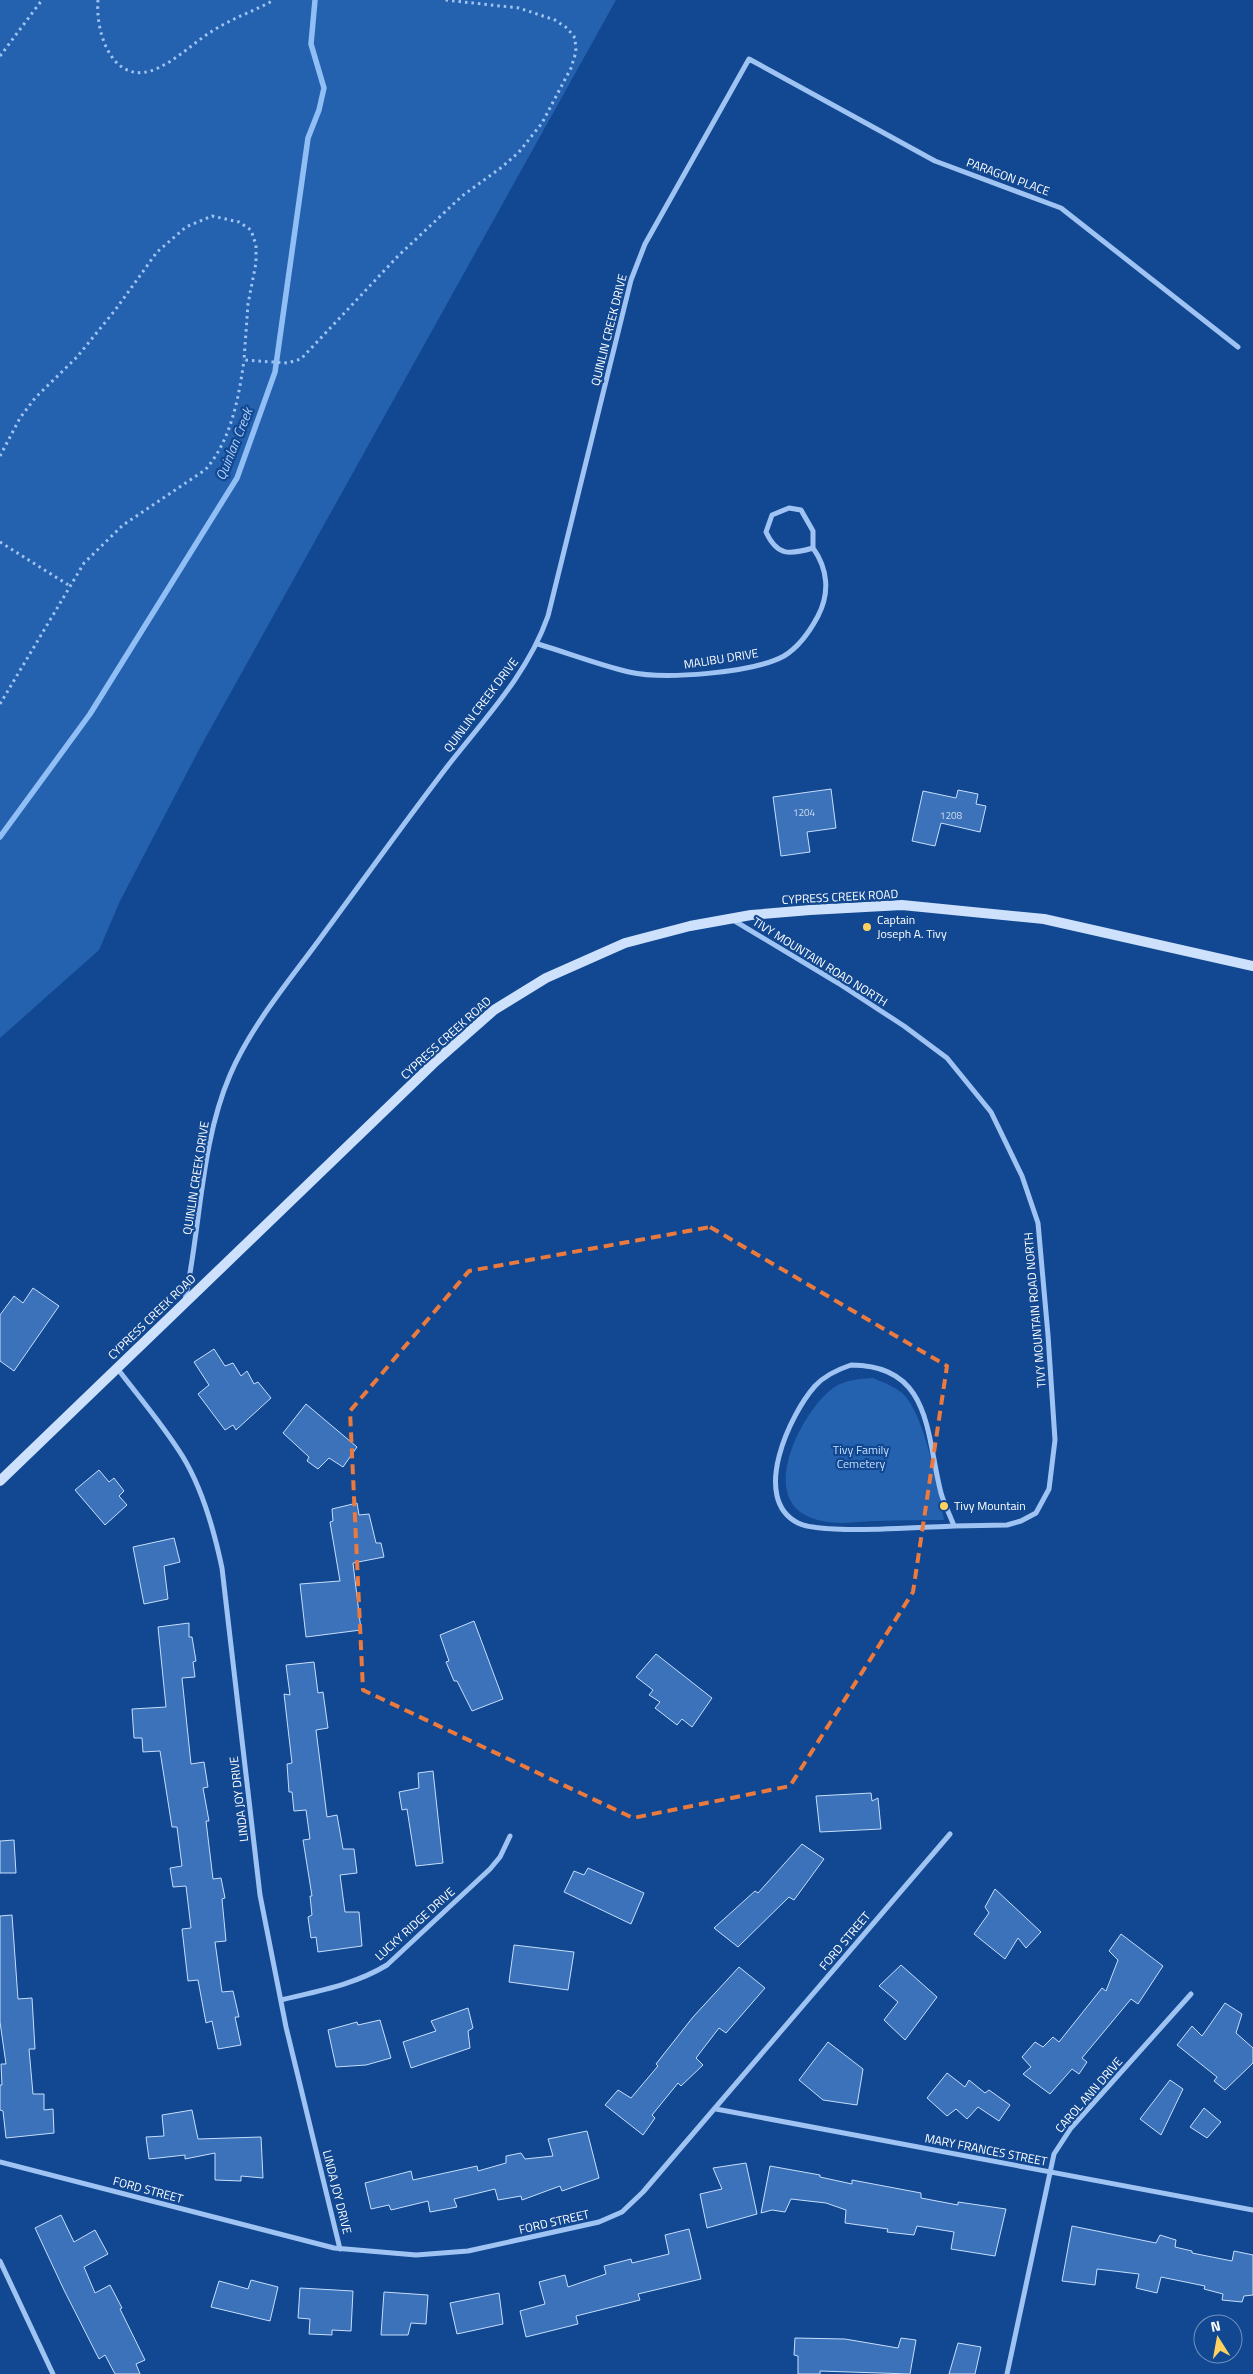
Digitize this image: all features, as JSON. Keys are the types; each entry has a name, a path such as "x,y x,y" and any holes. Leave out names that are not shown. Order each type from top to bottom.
{"main road":[{"name":"CYPRESS CREEK ROAD","path":"0,1481 436,1061 494,1010 546,978 625,943 690,926 732,919 810,910 902,905 1044,919 1253,966"}],"street":[{"name":"PARAGON PLACE","path":"749,59 934,161 1061,208 1238,347"},
{"name":"QUINLIN CREEK DRIVE","path":"185,1303 194,1260 214,1122 230,1075 255,1028 436,781 516,679 538,644 548,616 631,280 645,244 749,59"},
{"name":"MALIBU DRIVE","path":"538,644 630,672 674,676 753,666 784,656 808,634 823,606 827,578 819,557 813,548 813,530 801,510 790,508 772,515 766,532 771,544 782,552 796,553 813,548"},
{"name":"TIVY MOUNTAIN ROAD NORTH","path":"732,919 838,983 904,1026 947,1058 991,1112 1022,1176 1038,1223 1055,1440 1049,1489 1036,1513 1021,1521 1007,1524 954,1526 834,1529 800,1524 785,1516 778,1501 776,1482 778,1459 784,1437 799,1406 817,1384 840,1369 852,1365 867,1365 886,1369 904,1381 919,1400 927,1420 942,1495 954,1526"},
{"name":"LINDA JOY DRIVE","path":"117,1368 183,1457 207,1508 218,1547 260,1895 281,2000 340,2249"},
{"name":"FORD STREET","path":"0,2162 340,2249 416,2255 468,2251 599,2222 622,2212 716,2109 950,1834"},
{"name":"LUCKY RIDGE DRIVE","path":"281,2000 348,1984 387,1965 490,1869 500,1857 510,1836"},
{"name":"CAROL ANN DRIVE","path":"1006,2374 1054,2154 1071,2128 1191,1994"},
{"name":"MARY FRANCES STREET","path":"716,2109 1253,2210"},
{"path":"0,2261 53,2374"}],"path":[{"path":"0,56 42,0"},
{"path":"98,0 99,20 109,54 118,64 141,72 156,69 218,27 274,0"},
{"path":"244,360 287,363 302,360 398,256 462,196 519,152 542,124 571,68 576,52 575,38 567,28 555,20 518,8 445,0"},
{"path":"0,456 20,418 35,398 77,357 116,309 157,252 186,227 212,216 239,222 251,230 256,245 256,263 248,304 240,390 223,441 214,459 205,470 123,524 84,563 0,704"},
{"path":"0,542 70,586"}],"highlighted area":[{"path":"710,1227 947,1366 913,1592 790,1786 633,1818 363,1690 350,1411 469,1271"}],"green space":[{"path":"0,0 616,0 202,744 120,901 99,950 0,1038"},
{"name":"Tivy Family Cemetery","path":"873,1378 891,1386 906,1397 920,1422 930,1456 944,1520 831,1522 814,1519 805,1515 792,1504 786,1488 786,1470 791,1450 810,1413 837,1385 852,1380"}],"building":[{"path":"831,789 836,828 807,832 810,852 781,856 773,797"},
{"path":"958,790 978,794 976,804 986,806 980,832 941,823 935,846 912,841 923,791 956,798"},
{"path":"33,1288 59,1306 14,1371 0,1361 0,1315 14,1296 23,1303"},
{"path":"214,1349 225,1366 233,1363 241,1376 247,1371 254,1384 258,1382 271,1398 236,1430 233,1425 225,1430 198,1394 209,1385 194,1362"},
{"path":"306,1404 357,1447 343,1467 329,1458 318,1469 307,1461 309,1457 283,1433"},
{"path":"99,1470 109,1482 114,1478 124,1491 119,1496 127,1505 105,1525 75,1490"},
{"path":"357,1503 359,1515 369,1514 376,1543 381,1543 384,1557 353,1563 361,1630 306,1637 300,1584 340,1581 330,1522 333,1521 332,1509"},
{"path":"174,1538 180,1562 164,1566 168,1599 144,1604 133,1547"},
{"path":"474,1621 503,1699 472,1711 457,1681 454,1681 446,1662 449,1661 440,1635"},
{"path":"189,1623 189,1637 192,1637 196,1661 193,1662 195,1677 182,1678 191,1764 204,1762 208,1787 203,1788 209,1821 206,1821 213,1879 221,1878 225,1898 222,1899 226,1941 215,1942 222,1992 233,1991 239,2017 235,2017 241,2045 218,2049 212,2021 206,2023 198,1980 188,1981 182,1929 191,1928 186,1886 173,1887 170,1868 182,1866 177,1827 172,1827 160,1751 143,1752 142,1738 134,1738 132,1709 166,1707 158,1627"},
{"path":"656,1654 712,1698 692,1727 682,1719 677,1725 655,1708 660,1702 649,1695 653,1690 636,1677"},
{"path":"314,1662 318,1693 323,1692 328,1728 316,1730 327,1817 337,1815 343,1849 354,1849 357,1873 340,1875 345,1912 359,1912 362,1946 318,1952 316,1937 311,1938 308,1917 312,1915 310,1896 312,1896 303,1840 310,1839 306,1810 294,1811 292,1792 289,1792 287,1764 292,1763 284,1694 290,1695 286,1665"},
{"path":"433,1771 443,1863 416,1866 407,1809 402,1810 399,1792 419,1788 418,1773"},
{"path":"871,1793 872,1801 878,1798 881,1829 820,1832 816,1796"},
{"path":"14,1840 16,1873 0,1873 0,1841"},
{"path":"802,1844 824,1859 794,1900 789,1897 738,1947 714,1928 755,1891 758,1893"},
{"path":"588,1868 644,1893 631,1924 564,1892 574,1871 584,1875"},
{"path":"995,1889 1041,1932 1026,1948 1018,1938 1005,1959 974,1934 989,1913 985,1907"},
{"path":"12,1915 18,1999 32,1998 35,2049 29,2049 33,2094 44,2094 44,2110 53,2109 54,2133 6,2138 3,2111 0,2110 1,2064 6,2064 0,2022 0,1916"},
{"path":"1121,1934 1163,1966 1138,2004 1131,1999 1082,2058 1087,2062 1079,2074 1072,2069 1050,2094 1023,2074 1031,2067 1022,2057 1035,2042 1043,2047 1053,2037 1059,2042 1102,1988 1106,1991 1118,1960 1109,1951"},
{"path":"514,1945 574,1952 568,1990 509,1982"},
{"path":"901,1965 937,1997 905,2040 884,2020 898,2002 879,1986"},
{"path":"739,1967 765,1988 726,2033 719,2028 696,2058 703,2065 681,2086 678,2083 652,2115 655,2118 643,2135 605,2105 618,2090 631,2098 658,2066 656,2064 693,2017"},
{"path":"1225,2003 1242,2014 1236,2033 1253,2048 1253,2063 1225,2090 1214,2081 1217,2077 1177,2045 1192,2026 1202,2036"},
{"path":"468,2008 473,2028 468,2031 470,2048 411,2068 403,2042 436,2031 431,2021"},
{"path":"380,2020 391,2058 366,2065 336,2067 328,2030 357,2022 358,2025"},
{"path":"828,2042 863,2069 857,2105 823,2100 799,2080"},
{"path":"947,2073 965,2087 969,2080 985,2093 989,2090 1010,2105 999,2121 978,2107 967,2119 956,2109 947,2116 927,2098"},
{"path":"1170,2080 1183,2089 1161,2135 1140,2119"},
{"path":"1204,2108 1221,2122 1207,2138 1190,2127"},
{"path":"192,2110 198,2139 261,2137 263,2178 241,2176 241,2181 215,2180 215,2153 185,2159 185,2155 149,2159 146,2137 164,2136 162,2115"},
{"path":"587,2131 599,2178 562,2191 560,2186 522,2200 521,2196 498,2200 495,2189 454,2199 457,2207 430,2212 428,2201 391,2210 389,2205 371,2209 365,2183 411,2171 413,2180 477,2166 478,2171 506,2163 506,2156 521,2153 525,2159 553,2156 548,2139"},
{"path":"746,2163 757,2214 707,2228 700,2194 722,2189 713,2168"},
{"path":"770,2166 820,2175 820,2177 852,2184 852,2180 921,2193 921,2198 958,2205 958,2202 1006,2209 995,2256 951,2249 954,2232 917,2226 914,2235 887,2232 888,2229 845,2223 846,2210 826,2203 791,2199 785,2212 772,2210 761,2213"},
{"path":"61,2215 74,2242 95,2230 108,2254 84,2267 95,2293 110,2285 145,2360 136,2364 140,2374 115,2374 105,2355 99,2359 64,2290 35,2228"},
{"path":"1072,2226 1156,2243 1160,2235 1176,2240 1175,2247 1192,2251 1192,2253 1232,2261 1234,2251 1253,2255 1253,2295 1244,2296 1242,2302 1222,2300 1223,2294 1204,2289 1205,2286 1161,2277 1157,2293 1136,2288 1139,2274 1097,2269 1095,2285 1062,2281"},
{"path":"689,2229 701,2279 638,2294 640,2300 576,2316 578,2324 526,2337 520,2311 545,2304 539,2282 565,2275 568,2287 606,2274 604,2266 631,2259 632,2263 669,2254 665,2235"},
{"path":"251,2280 278,2287 270,2321 211,2307 219,2281 248,2289"},
{"path":"300,2288 353,2291 351,2331 332,2330 332,2335 309,2334 310,2319 298,2318"},
{"path":"384,2292 428,2295 426,2324 411,2323 408,2335 381,2335"},
{"path":"499,2293 503,2324 457,2334 450,2303"},
{"path":"795,2338 845,2339 898,2348 901,2338 916,2340 910,2374 820,2371 820,2374 798,2374 798,2356 794,2355"},
{"path":"958,2343 981,2347 975,2374 949,2374"}],"waterway":[{"name":"Quinlan Creek","path":"0,837 90,714 237,478 275,372 308,138 319,110 324,88 311,44 315,0"}],"place":[{"name":"Captain Joseph A. Tivy","path":"867,927"},
{"name":"Tivy Mountain","path":"944,1506"}]}
